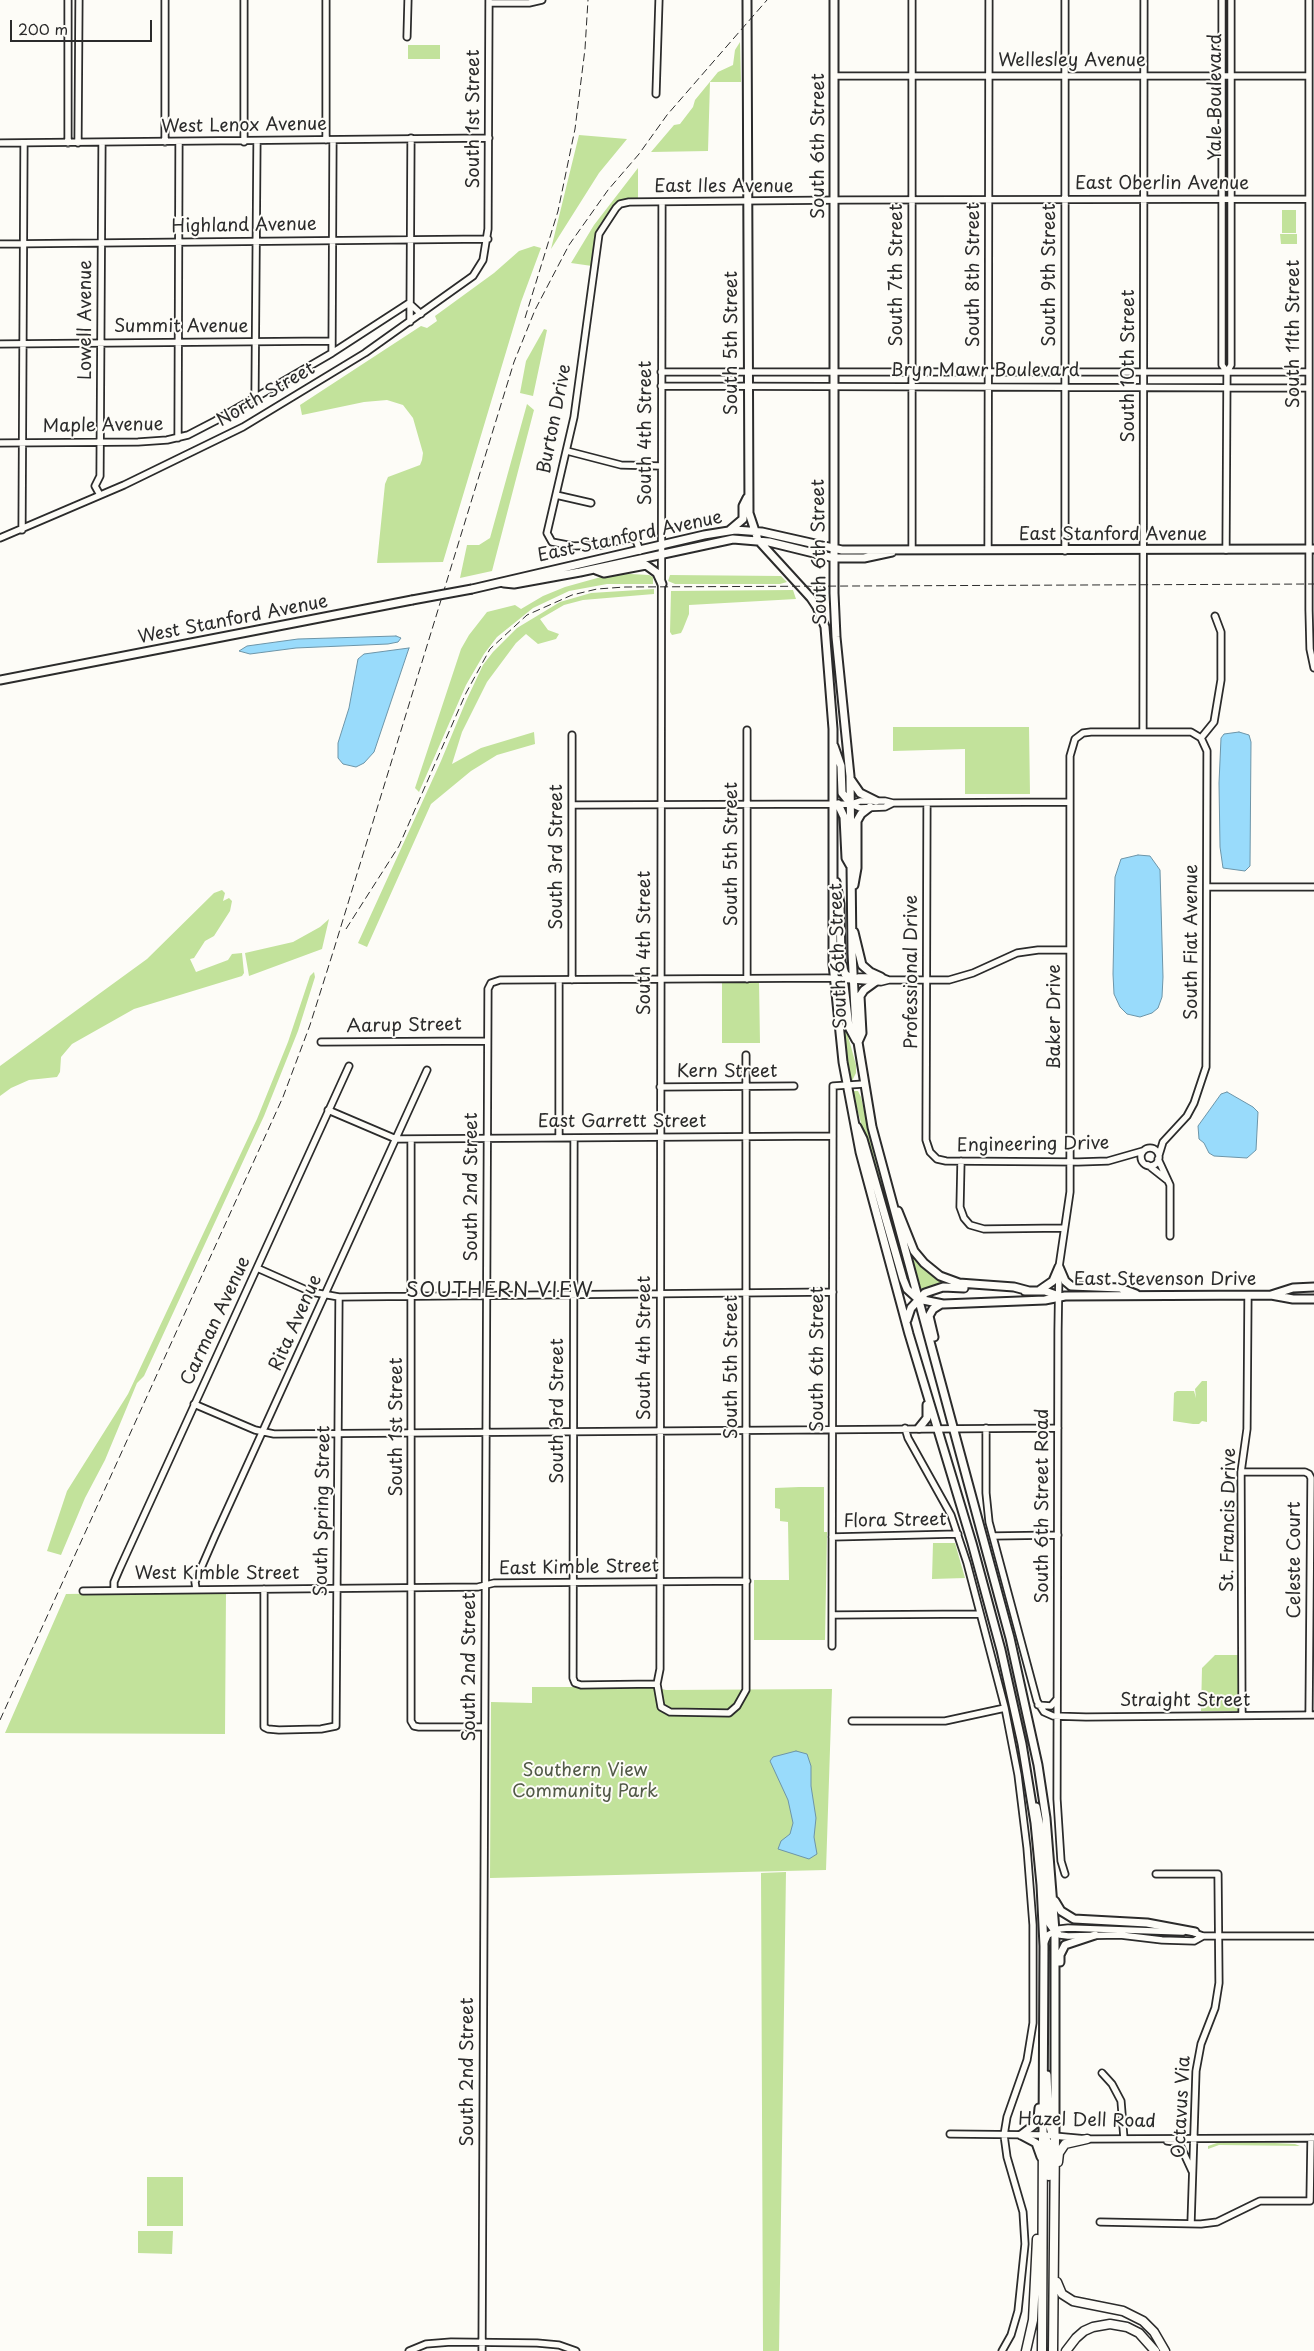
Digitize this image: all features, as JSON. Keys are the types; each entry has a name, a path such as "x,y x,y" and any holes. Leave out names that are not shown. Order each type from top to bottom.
{"highway":[{"path":"1043,2135 1048,2143 1050,2196 1054,2206"},
{"path":"1042,2351 1043,2135"},
{"path":"1053,2351 1054,2137"},
{"path":"1054,2206 1058,2196 1059,2153 1065,2144 1087,2139"},
{"path":"1026,2351 1033,2320 1038,2239 1042,2212"},
{"path":"1054,2266 1058,2288 1065,2297 1078,2303 1123,2311 1138,2318 1154,2332 1164,2351"},
{"path":"1066,2351 1076,2338 1084,2332 1093,2327 1110,2324 1133,2329 1147,2340 1155,2351"}],"main road":[{"name":"South 5th Street","path":"747,0 749,513 753,531 758,540 817,607 825,627 829,660"},
{"name":"South 6th Street","path":"834,0 834,618 850,776 852,979 864,1084 886,1186"},
{"path":"728,531 738,525 743,519 743,506 749,493"},
{"name":"East Stanford Avenue","path":"504,583 512,578 728,531 753,531 833,549 1065,551 1312,549"},
{"name":"East Stanford Avenue","path":"472,589 596,570 724,540 758,540 834,558 864,558 912,550"},
{"path":"596,570 604,573 646,565 657,573 662,584"},
{"name":"West Stanford Avenue","path":"0,680 472,589"},
{"name":"South 6th Street","path":"829,660 835,804 833,865 834,978 839,1037 847,1086"},
{"path":"833,743 840,766 842,793 851,804"},
{"path":"850,776 860,793 876,801"},
{"path":"835,804 844,816 846,858 852,868"},
{"path":"852,892 856,877 858,821 861,814 870,807"},
{"path":"833,865 840,904 841,962 845,974 852,979"},
{"path":"852,920 859,960 878,980 864,990 860,996 862,1033 858,1044"},
{"path":"834,978 844,985 849,1027 858,1044"},
{"path":"847,1086 852,1117 906,1323 1001,1650 1030,1787 1039,1818 1048,1915 1050,1924 1055,1931"},
{"path":"852,1117 864,1139 903,1279 907,1289 918,1299"},
{"path":"886,1186 914,1251 934,1272 959,1283 1014,1287 1031,1291 1052,1283 1059,1267"},
{"path":"886,1186 945,1396 952,1429 1024,1691 1046,1818 1053,1893 1055,1931 1054,2137"},
{"path":"1059,1267 1065,1281 1071,1286 1120,1288 1139,1296"},
{"name":"East Stevenson Drive","path":"918,1299 925,1293 943,1287 1045,1291 1058,1296"},
{"name":"East Stevenson Drive","path":"1271,1295 1293,1288 1314,1287"},
{"name":"East Stevenson Drive","path":"918,1299 943,1304 1045,1300 1058,1296 1271,1295 1314,1299"},
{"path":"1279,1297 1288,1303 1314,1303"},
{"path":"906,1323 909,1311 918,1299"},
{"path":"943,1304 933,1308 929,1316 944,1373 945,1396"},
{"path":"915,1351 914,1363 928,1411 927,1418 919,1428"},
{"path":"1030,1787 1038,1852 1044,1946 1043,2135"},
{"path":"1053,1893 1058,1907 1074,1919 1147,1923 1195,1932"},
{"path":"1055,2052 1059,2033 1060,1955 1069,1943 1095,1935"},
{"path":"1042,2162 1036,2143 1021,2135 1034,2126 1038,2118 1039,2079 1044,2060"},
{"path":"1044,2060 1048,2080 1049,2124 1054,2137"}],"street":[{"path":"68,0 68,143"},
{"path":"78,143 79,0"},
{"path":"164,142 165,0"},
{"path":"244,0 244,142"},
{"path":"326,0 326,140"},
{"path":"408,0 408,37"},
{"path":"489,2 529,4 542,0"},
{"path":"656,94 659,0"},
{"name":"South 7th Street","path":"912,0 912,550"},
{"name":"South 8th Street","path":"988,550 989,0"},
{"name":"South 9th Street","path":"1065,0 1065,551"},
{"name":"South 10th Street","path":"1143,732 1144,0"},
{"name":"Yale Boulevard","path":"1222,0 1222,364 1227,372"},
{"name":"Yale Boulevard","path":"1226,550 1226,387 1227,372 1231,365 1231,0"},
{"name":"South 11th Street","path":"1309,0 1312,8 1309,76 1312,134 1309,199 1309,388 1312,549 1310,641 1314,668"},
{"name":"South 1st Street","path":"488,239 489,2"},
{"name":"Wellesley Avenue","path":"834,76 1309,76"},
{"path":"410,322 411,138"},
{"name":"West Lenox Avenue","path":"0,143 489,138"},
{"path":"332,353 333,140"},
{"path":"257,141 255,342 255,393 257,398"},
{"path":"178,438 179,142"},
{"path":"22,530 24,143"},
{"name":"Lowell Avenue","path":"100,496 95,486 100,476 102,143"},
{"name":"East Oberlin Avenue","path":"834,201 912,199 1309,199"},
{"name":"East Iles Avenue","path":"616,208 629,202 834,201"},
{"name":"South 4th Street","path":"657,1684 660,1677 662,202"},
{"name":"Burton Drive","path":"616,208 599,234 574,417 568,451 547,533 552,542 587,546 631,538 636,540 640,551"},
{"name":"Highland Avenue","path":"0,244 488,239"},
{"name":"North Street","path":"0,538 100,496 177,460 255,420 335,372 410,322 473,276 483,260 488,239"},
{"path":"409,303 421,314"},
{"name":"Maple Avenue","path":"0,443 160,441 178,438 215,421 257,398 332,353 409,303"},
{"name":"Summit Avenue","path":"0,344 332,341"},
{"name":"Bryn Mawr Boulevard","path":"661,372 1309,372"},
{"name":"Bryn Mawr Boulevard","path":"661,386 1309,388"},
{"path":"568,451 622,465 661,466"},
{"path":"556,495 591,503"},
{"path":"1143,732 1187,732 1201,738 1214,722 1221,680 1221,632 1215,616"},
{"name":"South 5th Street","path":"747,979 748,730"},
{"name":"Baker Drive","path":"1058,1296 1059,1267 1070,1192 1070,752 1076,739 1083,733 1143,732"},
{"name":"South 3rd Street","path":"572,734 572,980"},
{"name":"South Fiat Avenue","path":"1158,1157 1161,1146 1187,1116 1194,1103 1206,1067 1207,751 1201,738"},
{"path":"572,805 851,804 860,801 893,803 1070,802"},
{"path":"851,804 860,808 885,806 893,803"},
{"name":"Professional Drive","path":"926,1140 927,803"},
{"path":"1207,887 1314,887"},
{"path":"559,1138 559,980 834,978 852,979 859,982 927,980 959,978 1022,952 1070,950"},
{"name":"South 2nd Street","path":"482,2351 487,993 491,984 500,980 559,980"},
{"name":"Aarup Street","path":"321,1042 487,1041"},
{"name":"South 5th Street","path":"657,1684 660,1704 667,1712 730,1713 742,1699 746,1690 746,1055"},
{"name":"Carman Avenue","path":"114,1590 114,1582 349,1066"},
{"name":"Rita Avenue","path":"196,1589 195,1582 427,1070"},
{"path":"847,1086 864,1084"},
{"name":"Kern Street","path":"660,1087 794,1086"},
{"name":"South 6th Street","path":"832,1646 833,1086 847,1086"},
{"path":"328,1110 396,1139"},
{"name":"East Garrett Street","path":"396,1139 833,1136"},
{"name":"South Fiat Avenue","path":"1122,1159 1146,1150 1168,1136"},
{"name":"South 3rd Street","path":"574,1138 573,1678 576,1683 581,1685 657,1684"},
{"name":"South 1st Street","path":"411,1139 412,1588 410,1716 412,1724 419,1727 484,1727"},
{"name":"Engineering Drive","path":"926,1140 930,1152 938,1159 1070,1162 1122,1159"},
{"path":"1169,1182 1142,1159 1146,1150 1156,1150 1169,1182 1170,1236"},
{"path":"1122,1159 1154,1164 1158,1157"},
{"path":"961,1161 960,1207 964,1218 970,1225 984,1229 1064,1228"},
{"path":"256,1268 305,1290 325,1296 338,1297 833,1292"},
{"name":"St. Francis Drive","path":"1242,1715 1241,1472 1247,1429 1248,1295"},
{"name":"South 6th Street Road","path":"1058,1296 1058,1822 1062,1871 1065,1874"},
{"name":"South Spring Street","path":"264,1589 264,1727 288,1730 331,1728 336,1726 338,1297"},
{"path":"194,1404 263,1433 1058,1428"},
{"path":"905,1428 908,1438 945,1504 958,1534 1005,1708 1018,1775 1027,1848 1033,1924 1034,1991 1030,2047 1004,2135 1007,2157 1023,2212 1026,2233 1018,2311 1011,2335 1002,2351"},
{"path":"986,1428 987,1506 992,1536 1038,1705 1047,1714 1057,1716"},
{"name":"Celeste Court","path":"1241,1472 1305,1472 1311,1478 1312,1715"},
{"name":"Flora Street","path":"832,1537 958,1534"},
{"path":"992,1536 1058,1535"},
{"name":"East Kimble Street","path":"412,1588 573,1582 746,1581"},
{"name":"West Kimble Street","path":"83,1590 412,1588"},
{"path":"832,1615 980,1614"},
{"path":"1038,1705 1051,1706 1057,1699"},
{"path":"852,1721 945,1721 1005,1708"},
{"name":"Straight Street","path":"1057,1716 1312,1715"},
{"name":"Octavus Via","path":"1156,1874 1218,1874 1220,1936 1217,1999 1201,2044 1196,2071 1191,2223"},
{"path":"1044,1946 1048,1935 1068,1928 1195,1932 1203,1936 1314,1936"},
{"path":"1055,1931 1060,1935 1068,1936 1095,1935 1177,1941 1194,1941 1203,1936"},
{"path":"1102,2073 1112,2084 1121,2101 1124,2139"},
{"name":"Hazel Dell Road","path":"950,2134 1043,2135 1087,2139 1161,2140 1165,2137 1313,2138"},
{"path":"1100,2222 1217,2222 1260,2202 1310,2200 1313,2138"},
{"path":"1161,2140 1175,2142 1182,2147 1193,2173"},
{"path":"409,2351 437,2342 559,2345 576,2351"}],"green space":[{"path":"740,42 741,82 710,82 708,151 651,152 674,125 680,124 693,107 695,100 718,72 733,65 735,50"},
{"path":"408,45 440,45 440,59 408,59"},
{"path":"579,135 627,139 599,173 551,249"},
{"path":"638,168 638,198 619,202 600,224 596,234 592,266 571,263 594,225"},
{"path":"1282,210 1296,210 1296,233 1282,233"},
{"path":"1280,234 1297,234 1297,244 1281,244"},
{"path":"534,246 541,248 521,302 443,562 377,563 385,484 388,477 420,465 422,460 423,453 413,418 403,405 387,400 364,402 302,415 300,405 421,326 427,328 437,321 435,316 494,273 519,251"},
{"path":"544,329 547,330 533,396 520,393 526,361"},
{"path":"527,404 534,410 492,571 460,578 467,545 479,545 490,538"},
{"path":"608,575 649,575 653,577 653,584 607,584 569,591 533,608 497,637 484,654 466,685 419,792 415,788 461,649 469,635 487,612 515,605 521,609 543,596 565,587"},
{"path":"670,575 781,576 787,582 780,584 675,584 668,581"},
{"path":"654,589 654,594 583,600 564,605 540,619 548,630 559,634 556,639 538,644 526,634 516,643 487,682 462,732 452,764 481,748 534,732 535,744 497,755 471,771 431,804 367,947 358,943 441,761 466,701 483,665 493,652 517,628 560,602 591,593"},
{"path":"793,590 796,599 689,605 689,614 681,633 672,635 670,632 671,591"},
{"path":"893,727 1029,727 1030,794 965,794 965,749 893,751"},
{"path":"222,890 225,893 223,901 229,898 232,901 230,911 214,936 205,941 194,958 190,959 196,972 228,960 232,954 242,953 244,973 242,976 134,1009 72,1044 61,1057 60,1072 57,1077 29,1080 11,1088 0,1096 0,1066 147,959 214,893"},
{"path":"329,919 322,949 249,976 245,953 293,942 320,927"},
{"path":"314,972 315,977 298,1031 264,1116 144,1376 137,1383 105,1460 85,1498 61,1555 47,1551 67,1491 128,1394 257,1119 288,1042 310,976"},
{"path":"759,981 760,1043 722,1043 722,982"},
{"path":"841,988 848,1036 856,1065 856,1073 852,1081 850,1081 846,1057 839,993"},
{"path":"852,1091 858,1091 861,1097 875,1159 909,1284 905,1278"},
{"path":"914,1254 944,1280 944,1284 920,1289 911,1255"},
{"path":"1202,1381 1207,1381 1207,1422 1202,1421 1199,1424 1193,1424 1173,1421 1174,1393 1177,1391 1194,1391 1196,1398 1195,1389"},
{"path":"824,1487 824,1532 827,1532 825,1640 754,1640 754,1580 789,1580 788,1522 780,1521 780,1509 775,1508 775,1488"},
{"path":"933,1543 955,1543 965,1578 932,1579"},
{"path":"226,1592 225,1734 5,1733 66,1594"},
{"path":"1215,1655 1238,1655 1238,1711 1201,1711 1202,1668"},
{"name":"Southern View Community Park","path":"532,1687 654,1687 666,1690 832,1689 826,1870 490,1878 491,1702 532,1703"},
{"path":"786,1872 779,2351 763,2351 761,1873"},
{"path":"1234,2141 1295,2144 1300,2146 1219,2145 1208,2149 1208,2146 1217,2143"},
{"path":"147,2177 183,2177 183,2226 147,2226"},
{"path":"138,2231 173,2231 172,2254 138,2253"}],"water":[{"path":"396,636 401,638 398,642 388,644 296,648 250,654 239,651 247,646 298,639"},
{"path":"409,648 374,752 364,763 356,767 343,764 338,758 338,743 349,708 358,659 364,654"},
{"path":"1239,732 1249,735 1251,742 1250,866 1245,871 1223,868 1220,847 1219,783 1221,738 1224,734"},
{"path":"1138,855 1150,856 1160,870 1163,977 1162,997 1158,1008 1152,1013 1140,1017 1127,1014 1120,1007 1114,994 1113,974 1115,877 1121,859"},
{"path":"1227,1092 1258,1112 1256,1150 1247,1158 1214,1156 1209,1153 1204,1143 1199,1139 1198,1126 1221,1094"},
{"path":"796,1751 807,1754 811,1766 811,1786 816,1818 814,1837 817,1854 809,1859 778,1849 781,1841 790,1834 793,1823 788,1800 770,1761 773,1757"}],"railway":[{"path":"525,318 558,211 575,129 585,49 588,0"},
{"path":"0,1720 283,1097 310,1025 334,949 514,362 535,310 569,245 608,190 639,154 667,115 767,0"},
{"path":"346,929 399,846 466,693 490,649 527,615 572,595 597,589 625,587 1314,584"}],"district":[{"name":"SOUTHERN VIEW","path":"500,1291"}]}
